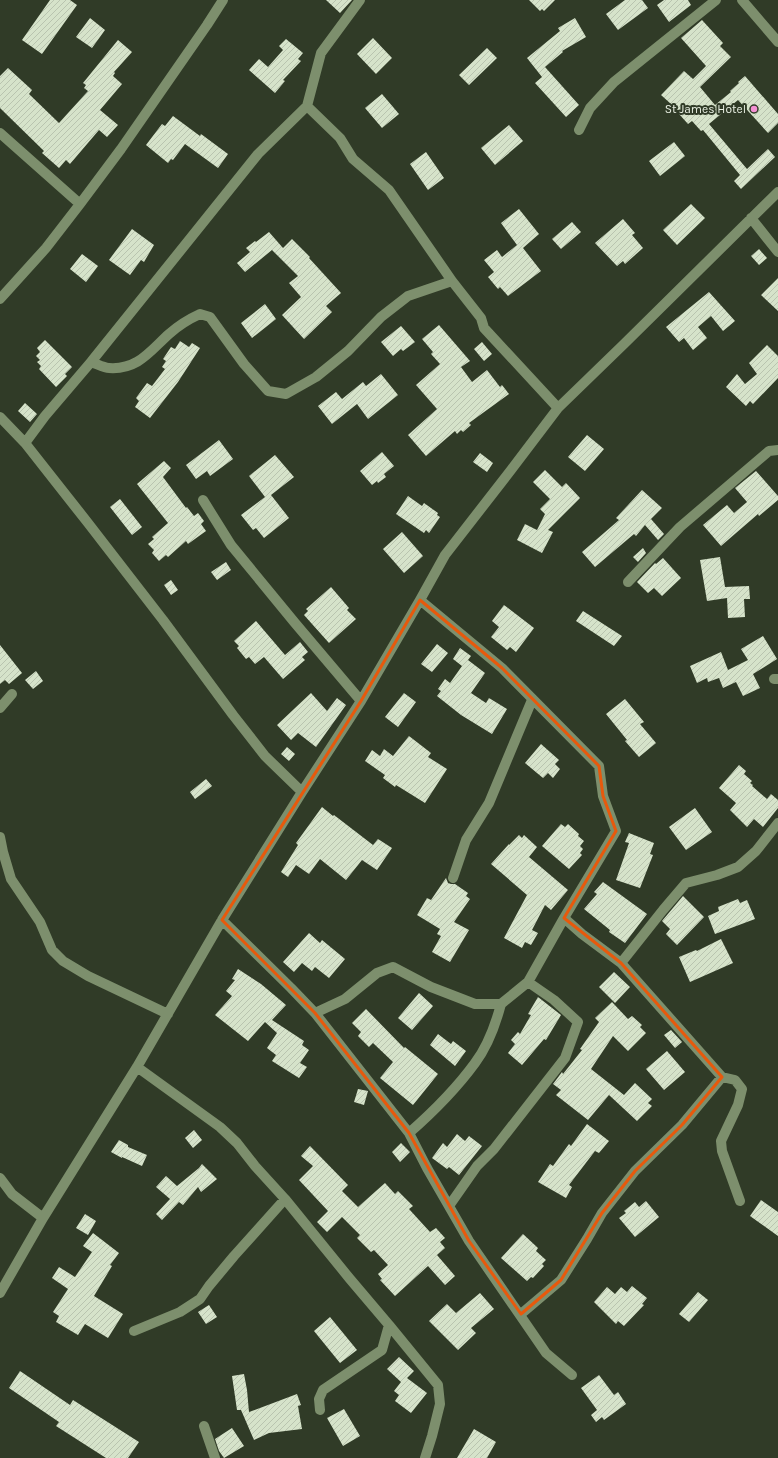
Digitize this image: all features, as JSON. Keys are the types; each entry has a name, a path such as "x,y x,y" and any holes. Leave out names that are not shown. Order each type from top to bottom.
{"street":[{"path":"0,298 46,248 80,204 121,149 223,0"},
{"path":"25,443 45,416 92,362 258,154 307,106 321,53 360,0"},
{"path":"579,130 590,108 614,82 698,12 716,0"},
{"path":"742,0 778,42"},
{"path":"307,106 340,138 352,159 389,190 452,281 482,318 484,328 558,408"},
{"path":"0,133 80,204"},
{"path":"0,1293 43,1218 137,1067 222,920 361,701 445,555 558,408 778,192"},
{"path":"751,218 777,249"},
{"path":"92,362 108,368 131,366 153,351 169,334 186,320 200,314 210,317 244,364 268,391 286,394 316,377 348,351 381,317 408,296 452,281"},
{"path":"0,417 25,443 158,614 265,756 302,792"},
{"path":"628,582 680,527 768,451 778,450"},
{"path":"203,500 231,545 294,623 361,701"},
{"path":"408,1133 436,1109 476,1062 495,1025 501,1004 528,982 616,831 603,796 598,766 497,664 420,600"},
{"path":"0,708 12,694"},
{"path":"453,878 466,840 489,803 532,700"},
{"path":"621,963 686,883 717,875 738,867 756,851 778,823"},
{"path":"0,837 2,852 11,879 40,922 52,950 63,961 88,976 168,1014"},
{"path":"564,918 582,934 621,963 722,1077 735,1080 742,1089 738,1105 721,1141 722,1151 740,1201"},
{"path":"222,920 315,1013 408,1133 469,1241 521,1314 546,1353 572,1375"},
{"path":"315,1013 345,999 377,973 393,967 431,987 475,1004 501,1004"},
{"path":"449,1206 477,1166 494,1149 565,1058 578,1022 554,1000 528,982"},
{"path":"137,1067 220,1127 237,1142 255,1166 286,1199 438,1385 440,1404 425,1458"},
{"path":"521,1314 561,1280 602,1213 630,1177 682,1125 722,1077"},
{"path":"0,1178 12,1194 43,1218"},
{"path":"134,1331 180,1312 200,1299 234,1256 286,1199"},
{"path":"320,1410 319,1399 323,1390 382,1350 389,1325"},
{"path":"204,1426 216,1458"}],"highlighted area":[{"path":"420,600 502,668 599,766 603,796 616,831 564,918 621,963 722,1077 682,1125 635,1171 602,1213 561,1280 521,1314 469,1241 409,1133 315,1013 222,920 361,701"}],"building":[{"path":"50,0 70,0 77,5 42,54 22,40"},
{"path":"326,0 352,0 340,13"},
{"path":"529,0 555,0 544,11 542,9 540,11"},
{"path":"625,0 642,0 648,8 618,30 606,14"},
{"path":"664,0 688,0 691,5 669,22 657,5"},
{"path":"90,18 105,30 92,48 76,37"},
{"path":"575,18 586,37 562,51 563,52 545,67 579,105 566,117 535,83 542,77 527,58 560,31 558,28"},
{"path":"702,20 723,43 720,46 731,57 700,87 715,105 731,92 730,91 745,76 778,114 778,123 768,133 738,100 709,124 747,169 768,149 775,157 741,189 734,181 740,175 703,130 701,131 692,121 688,124 679,114 681,113 661,95 684,71 693,79 706,66 681,38"},
{"path":"373,38 392,58 376,74 357,54"},
{"path":"286,39 303,53 298,59 301,61 283,80 285,81 275,93 249,70 259,59 268,67 283,50 279,46"},
{"path":"118,40 132,52 114,72 115,73 113,76 122,84 100,110 118,125 107,137 99,130 70,164 66,160 59,168 42,153 44,151 0,108 0,76 8,68 32,90 29,94 59,123 88,91 84,88 86,85 83,83"},
{"path":"487,48 497,58 469,85 459,75"},
{"path":"382,94 399,114 382,128 365,108"},
{"path":"173,116 228,154 218,168 185,144 173,160 171,159 168,163 146,145 162,124 165,126"},
{"path":"509,125 523,141 495,165 481,148"},
{"path":"674,142 685,156 660,176 649,161"},
{"path":"426,152 444,178 428,190 410,164"},
{"path":"691,204 705,218 677,245 663,230"},
{"path":"519,209 539,234 523,248 541,271 508,296 500,287 498,289 488,277 494,272 484,260 497,250 502,257 517,245 501,223"},
{"path":"623,219 635,233 632,235 643,248 625,264 623,261 617,266 595,243"},
{"path":"572,222 581,232 561,249 552,239"},
{"path":"132,229 154,245 144,262 141,260 130,275 109,260"},
{"path":"269,232 283,248 292,239 310,257 309,258 341,293 326,306 332,312 304,339 282,315 301,297 289,283 298,276 272,250 245,272 237,263 250,252 246,248"},
{"path":"759,249 767,258 759,265 751,256"},
{"path":"82,254 98,266 86,282 70,269"},
{"path":"778,278 778,311 761,295"},
{"path":"709,292 735,321 723,331 711,316 698,327 707,338 693,350 684,338 679,342 666,327"},
{"path":"265,304 276,319 252,338 241,323"},
{"path":"439,325 470,361 461,367 472,382 487,370 500,387 502,385 509,394 469,423 471,425 463,432 461,430 457,434 455,431 426,456 408,435 437,409 416,385 440,364 431,354 433,352 422,339"},
{"path":"401,326 415,342 403,351 401,349 393,356 381,342"},
{"path":"45,340 72,367 65,374 67,376 56,387 39,369 41,366 37,362 40,360 36,356 40,352 37,348"},
{"path":"180,341 189,347 192,343 200,348 178,382 150,418 135,407 139,401 136,398 147,383 152,386 165,369 162,367 166,361 163,359 171,347 175,349"},
{"path":"482,342 492,354 484,361 474,349"},
{"path":"767,345 778,356 778,378 753,404 750,401 746,406 726,387 737,374 745,384 757,374 749,363"},
{"path":"381,374 398,395 368,419 357,404 332,424 318,406 336,392 342,399 363,382 366,386"},
{"path":"25,403 37,414 30,422 18,411"},
{"path":"587,435 604,449 585,471 568,457"},
{"path":"219,440 233,459 210,476 207,471 196,479 186,465"},
{"path":"382,452 394,466 384,474 386,477 378,483 377,481 372,485 360,471"},
{"path":"480,453 493,463 487,472 473,462"},
{"path":"275,455 294,477 271,495 289,518 264,538 256,528 253,530 241,515 265,497 249,476"},
{"path":"164,461 171,468 163,477 186,508 187,507 194,516 198,513 204,521 201,524 206,531 188,544 186,541 168,557 166,555 159,561 152,553 154,550 148,544 154,539 152,537 168,523 137,484"},
{"path":"545,470 562,487 566,483 580,498 548,530 553,532 542,553 517,540 525,524 537,530 545,514 540,509 550,499 533,482"},
{"path":"756,471 778,496 778,500 759,516 758,514 721,546 703,525 727,505 734,513 747,502 735,488"},
{"path":"642,490 662,508 651,519 664,534 658,540 645,525 636,536 634,534 595,567 582,552 619,520 616,518"},
{"path":"408,496 422,506 424,503 438,513 437,515 440,517 429,533 426,530 424,533 396,514"},
{"path":"120,499 142,527 132,535 110,507"},
{"path":"402,532 423,556 404,573 383,549"},
{"path":"643,548 646,553 638,562 633,557"},
{"path":"720,557 725,587 749,586 750,599 744,599 745,617 728,618 727,598 707,601 700,560"},
{"path":"663,558 681,578 662,596 654,588 648,593 637,582 655,563 656,564"},
{"path":"226,562 231,570 217,580 211,572"},
{"path":"171,580 178,590 171,595 164,585"},
{"path":"331,587 349,608 347,610 356,619 329,643 304,615 308,611 306,609"},
{"path":"504,605 534,628 516,652 510,647 507,650 491,637 499,627 492,621"},
{"path":"583,611 622,636 614,646 576,621"},
{"path":"256,621 285,655 300,642 308,652 302,657 305,660 283,679 264,657 255,664 249,657 246,659 237,648 239,646 234,641"},
{"path":"763,636 777,659 753,674 760,688 743,696 736,682 723,688 719,678 708,682 707,678 697,683 690,666 721,652 728,670 748,660 741,649"},
{"path":"437,644 448,653 432,672 421,664"},
{"path":"0,645 22,673 9,684 5,680 0,684"},
{"path":"460,648 471,656 468,660 485,673 471,693 486,703 489,698 507,709 492,734 461,715 437,696 441,691 438,689 445,679 450,683 462,666 453,659"},
{"path":"36,671 43,681 33,689 25,680"},
{"path":"311,693 327,711 337,698 346,705 316,747 298,733 291,740 277,725"},
{"path":"404,693 416,702 398,727 385,717"},
{"path":"625,699 644,722 640,724 656,743 639,757 625,741 627,740 606,714"},
{"path":"409,736 431,753 428,757 447,769 425,803 396,785 395,787 383,778 385,775 365,761 372,750 380,756 384,749 393,756"},
{"path":"541,744 559,760 555,764 560,769 553,778 548,773 543,778 525,763"},
{"path":"287,747 295,754 289,761 281,754"},
{"path":"739,765 746,771 744,774 752,781 750,783 753,785 752,786 767,799 771,794 778,800 778,808 763,827 754,819 747,827 730,810 736,803 719,788"},
{"path":"206,779 212,786 195,799 190,792"},
{"path":"322,807 373,845 378,839 392,848 377,870 362,860 346,880 320,859 309,874 296,865 288,877 281,872 298,845 296,843"},
{"path":"695,808 712,832 686,850 669,827"},
{"path":"561,824 565,827 568,824 584,841 580,846 583,849 580,853 582,855 569,869 542,846"},
{"path":"629,833 654,843 650,854 653,855 640,888 616,880 629,843 625,842"},
{"path":"519,835 522,838 524,835 537,847 529,857 568,890 551,910 545,905 532,930 538,933 531,945 525,942 522,948 504,938 527,895 491,864"},
{"path":"446,878 448,883 455,884 468,893 466,896 470,899 454,922 469,930 450,962 432,952 441,936 437,934 440,929 417,915 427,898 431,900"},
{"path":"603,882 647,914 625,943 609,932 610,930 584,909 597,894 594,892"},
{"path":"683,896 704,917 677,945 666,934 670,929 662,921"},
{"path":"738,899 740,903 747,900 755,919 715,934 708,916 719,911 718,907"},
{"path":"309,933 320,943 322,940 345,959 329,978 315,967 312,971 302,963 294,972 283,962"},
{"path":"721,939 733,963 690,982 679,957 696,950 697,951"},
{"path":"238,969 261,984 286,1005 272,1020 304,1041 302,1045 309,1050 300,1063 307,1067 299,1078 272,1061 276,1055 267,1048 277,1033 265,1022 248,1041 215,1015 232,996 226,991 235,980 232,979"},
{"path":"614,972 630,987 615,1003 599,987"},
{"path":"419,993 433,1006 412,1030 398,1018"},
{"path":"538,997 561,1015 546,1040 544,1039 522,1065 508,1053 515,1044 511,1040 518,1032 520,1034 531,1015 528,1014"},
{"path":"612,1002 628,1019 632,1016 642,1025 640,1027 646,1033 628,1051 613,1036 591,1069 624,1095 635,1083 652,1099 648,1103 652,1106 637,1121 609,1095 588,1120 556,1095 561,1090 553,1084 582,1050 580,1049 599,1022 595,1018"},
{"path":"366,1009 404,1048 405,1047 438,1074 413,1105 380,1078 393,1062 373,1043 369,1047 358,1036 361,1032 352,1023"},
{"path":"671,1030 682,1042 675,1048 664,1035"},
{"path":"438,1034 451,1044 453,1041 466,1051 455,1066 430,1045"},
{"path":"667,1051 685,1072 664,1090 646,1069"},
{"path":"358,1089 368,1091 364,1105 354,1102"},
{"path":"587,1124 609,1141 599,1153 595,1151 569,1185 572,1187 566,1198 538,1182 550,1164 553,1166 569,1144 571,1146"},
{"path":"194,1130 202,1140 193,1148 185,1138"},
{"path":"457,1134 465,1141 469,1136 482,1146 459,1175 449,1167 447,1169 432,1158 443,1143 447,1147"},
{"path":"119,1140 128,1145 128,1147 147,1155 142,1166 111,1152"},
{"path":"401,1143 410,1152 400,1162 392,1152"},
{"path":"310,1146 348,1185 342,1191 358,1207 385,1183 395,1194 398,1191 413,1206 409,1209 430,1232 436,1228 445,1238 440,1242 445,1248 437,1255 455,1276 445,1285 428,1266 395,1296 380,1280 382,1279 378,1274 388,1265 374,1250 371,1252 357,1238 360,1235 342,1217 327,1232 317,1222 328,1211 299,1180 313,1166 301,1156"},
{"path":"202,1164 217,1179 201,1192 198,1187 183,1205 179,1202 162,1220 156,1214 170,1199 156,1187 166,1176 177,1186"},
{"path":"761,1200 778,1212 778,1236 750,1216"},
{"path":"646,1201 659,1217 635,1237 619,1218 626,1213 624,1211 635,1202 639,1207"},
{"path":"85,1214 96,1221 88,1235 76,1228"},
{"path":"93,1233 119,1253 110,1265 112,1266 94,1296 123,1314 108,1338 85,1324 78,1335 56,1322 59,1316 53,1312 68,1289 52,1278 59,1267 75,1277 92,1252 83,1246"},
{"path":"523,1234 538,1248 536,1251 546,1260 542,1264 544,1266 533,1278 531,1277 527,1281 501,1258"},
{"path":"632,1286 647,1298 642,1304 644,1305 624,1326 618,1321 616,1324 594,1302 607,1287 615,1294 621,1287 627,1292"},
{"path":"698,1292 708,1300 689,1322 679,1314"},
{"path":"480,1293 494,1309 471,1328 476,1333 458,1350 429,1321 447,1304 456,1313"},
{"path":"209,1305 217,1317 206,1324 198,1312"},
{"path":"330,1317 357,1350 340,1363 314,1331"},
{"path":"399,1357 414,1371 407,1378 427,1393 411,1413 395,1401 399,1395 394,1391 401,1382 387,1369"},
{"path":"20,1371 70,1405 73,1400 139,1442 128,1458 106,1458 56,1426 59,1422 9,1388"},
{"path":"244,1374 249,1412 297,1394 301,1405 298,1406 302,1429 269,1433 254,1440 241,1410 237,1410 232,1376"},
{"path":"599,1375 614,1395 618,1392 626,1404 604,1420 602,1417 596,1422 591,1415 597,1410 581,1388"},
{"path":"344,1409 360,1436 343,1446 327,1418"},
{"path":"232,1428 244,1446 224,1458 219,1451 215,1439"},
{"path":"474,1429 496,1442 487,1458 457,1458"}],"place":[{"name":"St James Hotel","path":"754,109"}]}
